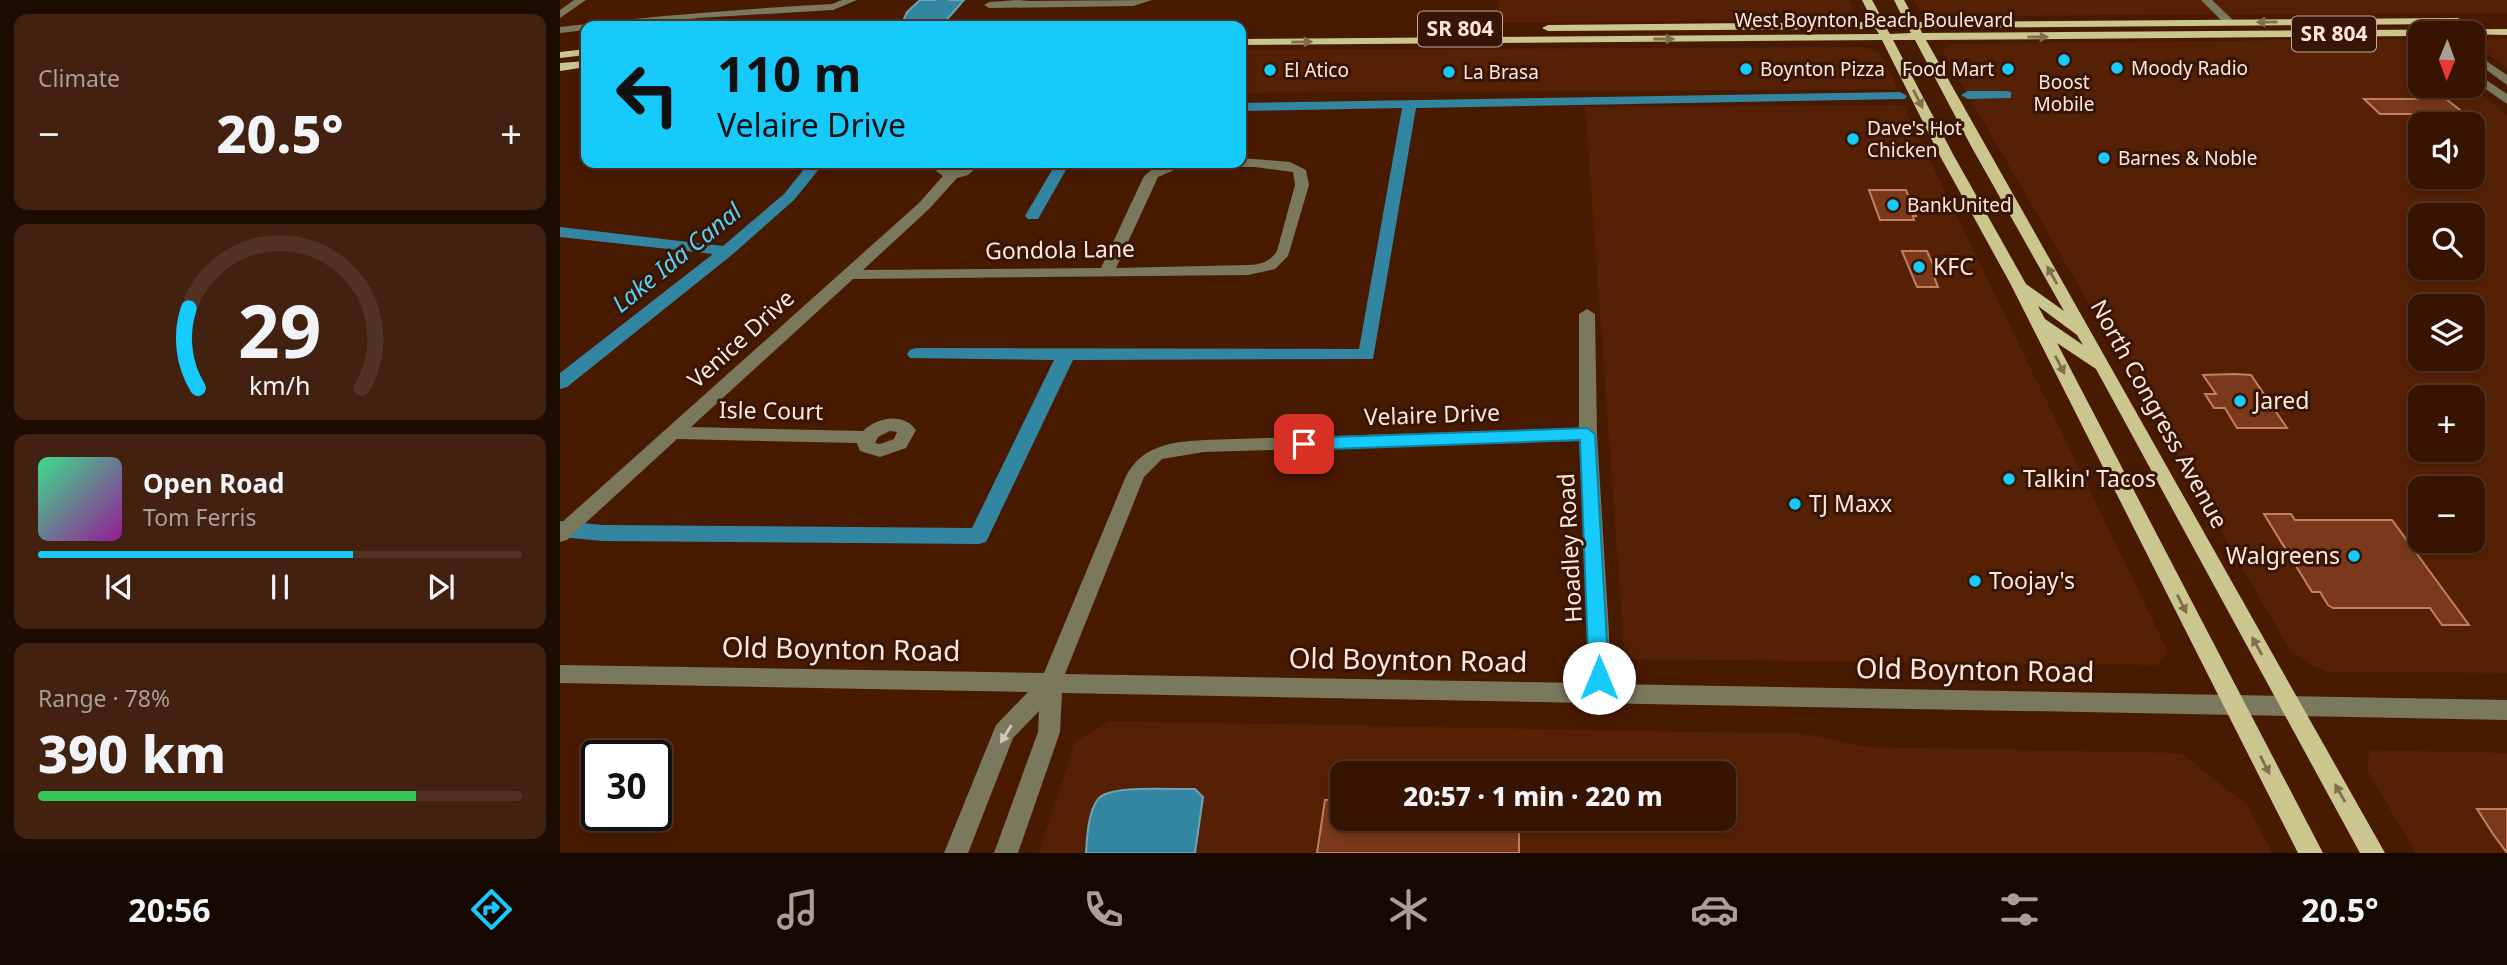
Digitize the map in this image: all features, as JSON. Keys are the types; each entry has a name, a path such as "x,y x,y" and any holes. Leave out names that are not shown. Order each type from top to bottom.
{"main road":[{"path":"1867,0 1947,156 2018,283 2311,853"},
{"name":"North Congress Avenue","path":"1899,0 2373,853"},
{"name":"West Boynton Beach Boulevard","path":"2424,21 2507,20"},
{"name":"West Boynton Beach Boulevard","path":"1246,42 1887,37 1915,31 2229,22 2408,21"},
{"name":"West Boynton Beach Boulevard","path":"1246,30 1880,25 1915,31 2408,33"},
{"path":"1486,40 1516,28"},
{"path":"1531,40 1558,28"},
{"name":"West Boynton Beach Boulevard","path":"2485,32 2507,32"},
{"path":"560,55 581,53"},
{"path":"560,67 581,65"},
{"path":"2018,283 2085,335"},
{"path":"2038,322 2103,367"}],"street":[{"path":"560,15 581,0"},
{"path":"989,5 1023,2 1133,3 1147,0"},
{"path":"2206,0 2229,22"},
{"path":"641,21 833,6 850,1"},
{"path":"560,30 581,28"},
{"path":"2485,64 2507,81"},
{"path":"2485,83 2507,100"},
{"name":"Gondola Lane","path":"849,274 1248,270 1272,265 1284,251 1303,176 1294,166 1246,163"},
{"name":"Venice Drive","path":"560,535 924,206 952,169 968,168"},
{"name":"Gondola Lane","path":"1106,273 1150,178 1163,168"},
{"name":"Hoadley Road","path":"1587,314 1587,434 1599,633 1599,694"},
{"name":"Isle Court","path":"674,433 867,437"},
{"name":"Velaire Drive","path":"1051,683 1135,477 1143,463 1161,450 1204,446 1587,434"},
{"name":"Old Boynton Road","path":"560,674 2507,710"},
{"path":"956,853 1004,732 1051,683"},
{"path":"1006,853 1049,732 1051,683"}],"shaded area":[{"path":"1499,0 1849,0 1853,10 1842,19 1498,23"},
{"path":"1914,0 2507,0 2507,13 1940,16 1920,10"},
{"path":"2507,38 2507,68 2485,52 2485,39"},
{"path":"2399,39 2408,42 2408,98 2485,97 2507,115 2507,673 2328,672 2308,663 2290,650 1942,50 1955,44"},
{"path":"1863,47 1879,52 1898,89 1246,93 1246,50"},
{"path":"1903,105 2168,652 2158,665 1625,659 1585,107"},
{"path":"1109,721 1807,734 1866,747 2181,753 2248,806 2272,853 1039,853 1075,742"},
{"path":"2370,750 2507,753 2507,853 2416,853 2367,770"}],"water":[{"path":"920,0 964,0 946,21 903,21 907,12"},
{"path":"1143,789 1195,789 1203,797 1195,853 1086,853 1092,811 1098,799 1105,794"}],"building":[{"path":"2364,99 2446,99 2462,112 2408,112 2380,114"},
{"name":"BankUnited","path":"1869,190 1906,190 1916,216 1913,216 1914,220 1880,220"},
{"name":"KFC","path":"1902,251 1927,251 1937,274 1933,274 1938,287 1917,287"},
{"name":"Jared","path":"2203,375 2251,375 2287,428 2237,428 2225,408 2214,408 2205,394 2216,394"},
{"name":"Walgreens","path":"2264,514 2291,514 2295,520 2392,520 2408,542 2408,553 2416,553 2469,625 2442,625 2430,608 2333,608 2320,592 2312,592"},
{"path":"1325,800 1330,800 1330,831 1519,831 1519,853 1317,853"},
{"path":"2477,809 2507,809 2507,853 2493,834"}],"waterway":[{"name":"Lake Ida Canal","path":"924,21 943,0"},
{"path":"1968,95 2006,95"},
{"path":"1410,104 1900,96"},
{"path":"916,354 1367,355 1410,104"},
{"path":"1246,107 1410,104"},
{"name":"Lake Ida Canal","path":"727,251 789,197 813,168"},
{"path":"1033,216 1060,168"},
{"path":"560,232 727,251"},
{"name":"Lake Ida Canal","path":"560,383 727,251"},
{"path":"560,529 603,533 979,536 1066,355"}],"place":[{"name":"Boost Mobile","path":"2064,60"},
{"name":"Moody Radio","path":"2117,68"},
{"name":"Boynton Pizza","path":"1746,69"},
{"name":"Food Mart","path":"2008,69"},
{"name":"El Atico","path":"1270,70"},
{"name":"La Brasa","path":"1449,72"},
{"name":"Dave's Hot Chicken","path":"1853,139"},
{"name":"Barnes & Noble","path":"2104,158"},
{"name":"BankUnited","path":"1893,205"},
{"name":"KFC","path":"1919,267"},
{"name":"Jared","path":"2240,401"},
{"name":"Talkin' Tacos","path":"2009,479"},
{"name":"TJ Maxx","path":"1795,504"},
{"name":"Walgreens","path":"2354,556"},
{"name":"Toojay's","path":"1975,581"}],"route":[{"path":"1304,444 1587,434 1599,633 1599,678"}]}
